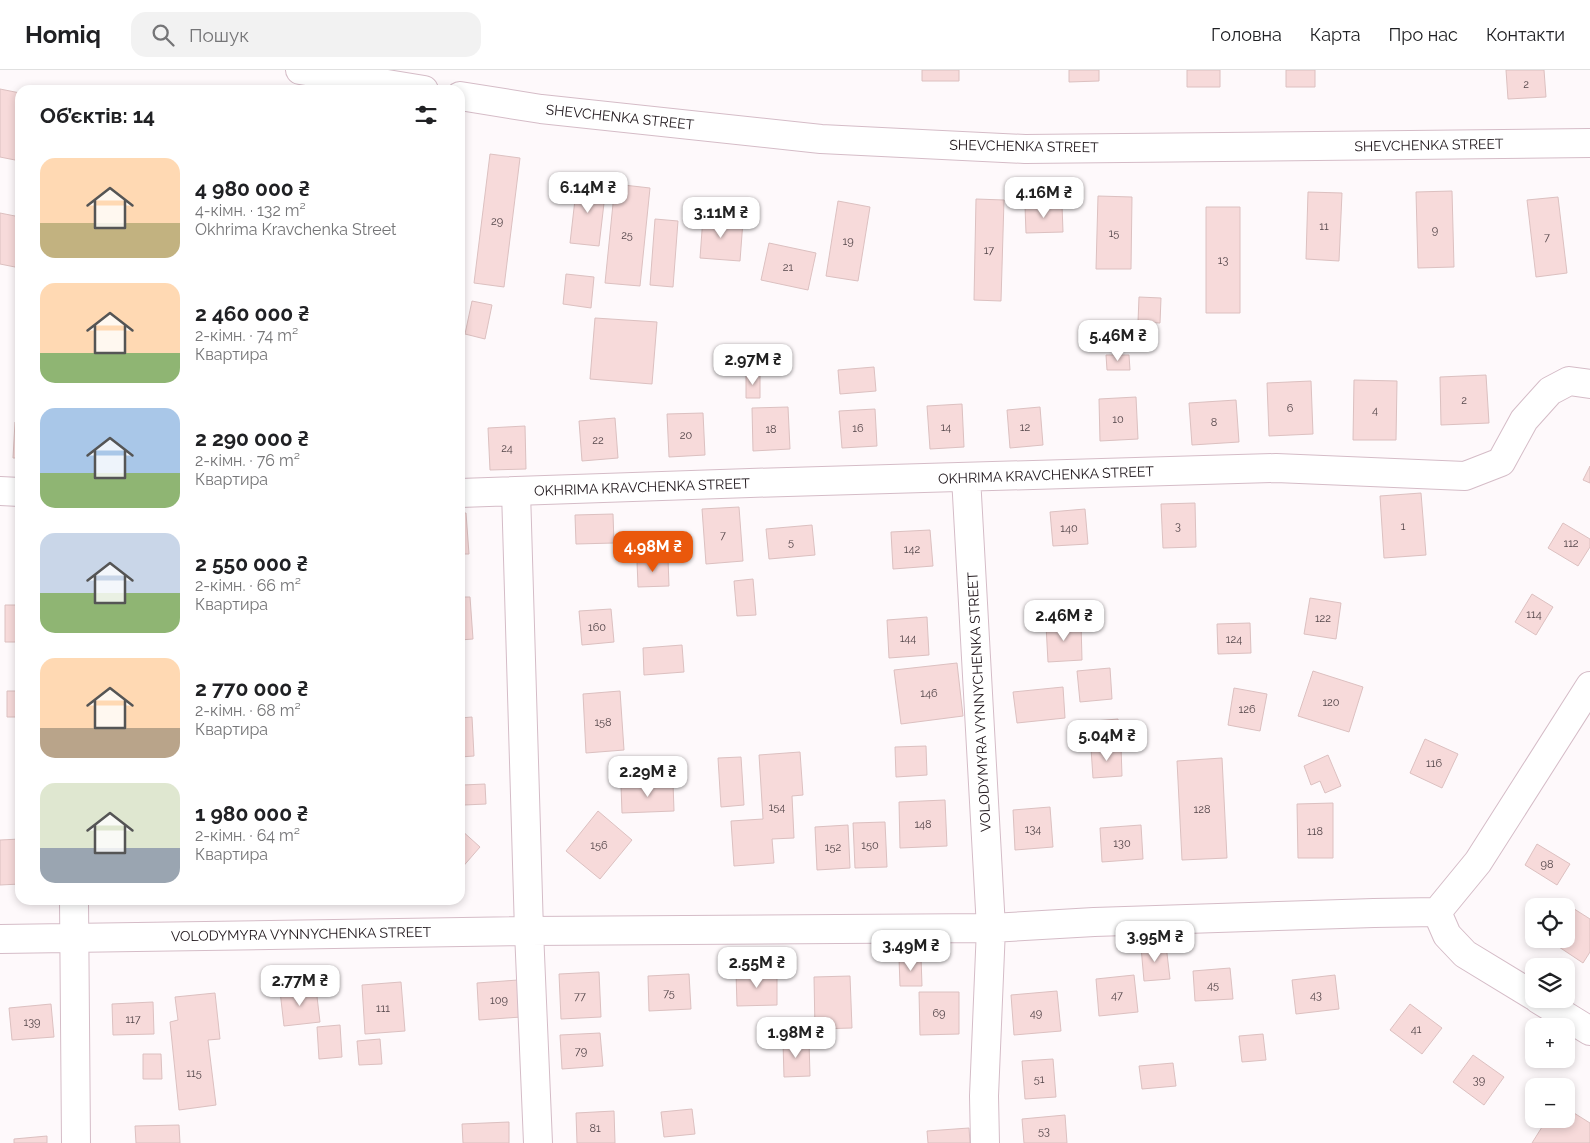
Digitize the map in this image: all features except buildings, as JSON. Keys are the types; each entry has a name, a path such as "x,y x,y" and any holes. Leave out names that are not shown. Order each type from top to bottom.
{"street":[{"path":"300,70 393,85"},
{"name":"SHEVCHENKA STREET","path":"465,97 541,109 821,139 1025,149 1590,143"},
{"name":"OKHRIMA KRAVCHENKA STREET","path":"465,493 1276,468 1465,476 1501,462 1524,420 1550,391 1569,381 1590,384"},
{"name":"VOLODYMYRA VYNNYCHENKA STREET","path":"966,477 991,928 984,1096 984,1143"},
{"path":"0,491 15,492"},
{"path":"516,491 529,931 538,1143"},
{"path":"1525,991 1465,954 1447,935 1437,912 1478,862 1590,686"},
{"path":"74,905 76,1143"},
{"name":"VOLODYMYRA VYNNYCHENKA STREET","path":"0,939 529,931 991,928 1374,912 1437,912"},
{"path":"1553,1008 1590,1031"}]}
